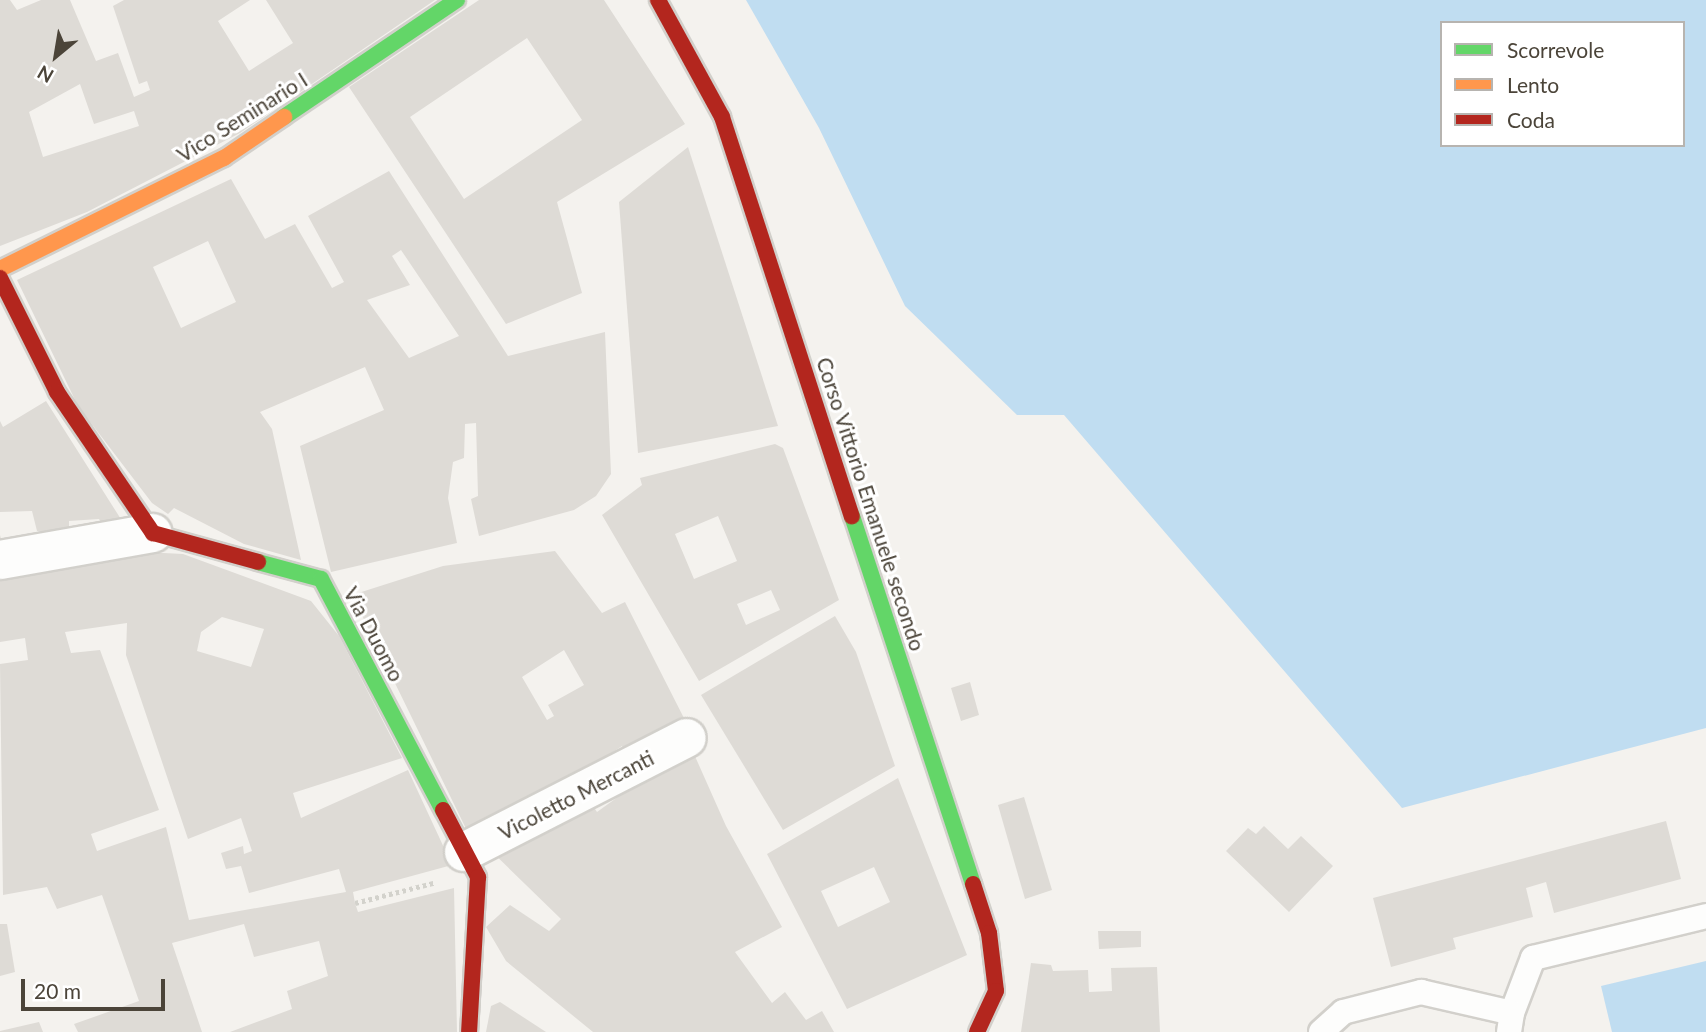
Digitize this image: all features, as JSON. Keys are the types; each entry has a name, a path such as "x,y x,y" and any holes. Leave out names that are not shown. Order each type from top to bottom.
{"street":[{"name":"Vico Seminario I","path":"0,269 224,158 457,0"},
{"name":"Corso Vittorio Emanuele secondo","path":"658,0 722,117 989,933 996,991 977,1032"},
{"path":"0,278 57,392 153,533 0,560"},
{"name":"Via Duomo","path":"153,533 321,579 470,863 469,1032"},
{"name":"Vicoletto Mercanti","path":"470,863 687,738"}],"lane":[{"path":"1321,1032 1343,1012 1421,992 1510,1022 1533,958 1706,916"}],"path":[{"path":"355,903 470,863"}],"water":[{"path":"746,0 1706,0 1706,728 1402,808 1064,415 1017,415 905,306 819,128"},
{"path":"1706,961 1706,1032 1612,1032 1601,986"}],"building":[{"path":"0,0 10,0 17,10 41,0 70,0 96,61 118,53 134,97 150,90 147,81 139,84 113,6 124,0 250,0 218,21 249,71 293,43 266,0 435,0 240,133 87,212 0,246","holes":["80,84 94,124 134,111 139,126 43,157 29,112"]},
{"path":"479,0 604,0 685,124 557,202 582,293 506,324 349,87","holes":["527,38 582,120 464,199 410,117"]},
{"path":"688,147 778,426 638,453 619,202"},
{"path":"389,171 508,356 605,332 611,474 596,496 574,510 479,536 471,499 478,496 476,423 465,424 464,458 453,462 448,498 457,543 331,572 300,446 384,410 365,367 260,412 272,429 301,560 244,544 174,508 168,514 152,503 78,406 17,280 231,179 265,239 295,224 332,288 344,282 308,216","holes":["208,241 236,302 181,328 153,267","401,250 459,336 409,358 367,300 410,285 392,256"]},
{"path":"46,401 124,524 104,528 99,519 69,521 69,532 37,531 32,511 0,512 0,421 3,427"},
{"path":"775,444 783,448 839,600 699,681 602,515 642,485 640,478","holes":["718,516 737,561 694,579 675,534","771,590 780,610 746,625 737,604"]},
{"path":"0,535 9,572 106,550 183,554 311,601 339,636 402,758 293,793 301,818 408,770 452,865 353,892 355,903 358,912 454,888 457,1032 230,1032 292,1009 287,991 328,976 319,941 254,957 244,924 172,943 202,1032 78,1032 74,1024 139,1001 102,895 57,909 47,887 3,895 0,664 28,660 25,638 0,642","holes":["222,617 264,629 251,667 197,651 201,632","127,623 126,655 188,839 241,818 252,851 244,854 243,846 221,853 226,869 241,866 249,893 339,869 346,892 189,920 166,827 97,851 91,834 159,810 100,650 71,653 65,632"]},
{"path":"555,551 602,613 625,602 689,728 628,763 622,746 473,843 352,595 443,566","holes":["564,650 584,685 548,705 554,716 547,720 522,677"]},
{"path":"835,616 856,652 895,766 783,830 701,695"},
{"path":"970,682 979,715 961,721 951,688"},
{"path":"690,745 726,826 782,927 735,952 772,1003 785,992 806,1020 822,1011 834,1032 593,1032 506,961 486,927 510,905 549,931 561,919 486,846 586,796 597,812"},
{"path":"898,778 967,955 847,1009 767,854","holes":["874,867 890,902 838,927 821,891"]},
{"path":"1024,797 1052,890 1025,899 998,805"},
{"path":"1666,821 1681,879 1554,913 1546,882 1526,888 1533,917 1453,938 1456,949 1391,967 1373,898"},
{"path":"1264,826 1288,849 1301,836 1333,866 1289,912 1226,851 1248,828 1256,834"},
{"path":"0,924 7,924 15,972 0,976"},
{"path":"1098,931 1141,931 1141,947 1099,949"},
{"path":"1031,963 1051,965 1053,971 1088,970 1089,992 1112,991 1111,968 1157,967 1160,1032 1021,1032"},
{"path":"500,1002 546,1032 486,1032 491,1006"},
{"path":"39,1022 43,1032 0,1032 0,1031"}],"traffic: fast":[{"path":"284,117 457,0"},
{"path":"852,516 973,884"},
{"path":"258,562 321,579 443,810"}],"traffic: slow":[{"path":"0,269 224,158 284,117"}],"traffic: jam":[{"path":"658,0 722,117 852,516"},
{"path":"0,278 57,392 153,533 258,562"},
{"path":"443,810 478,877 469,1032"},
{"path":"973,884 989,933 996,991 977,1032"}]}
